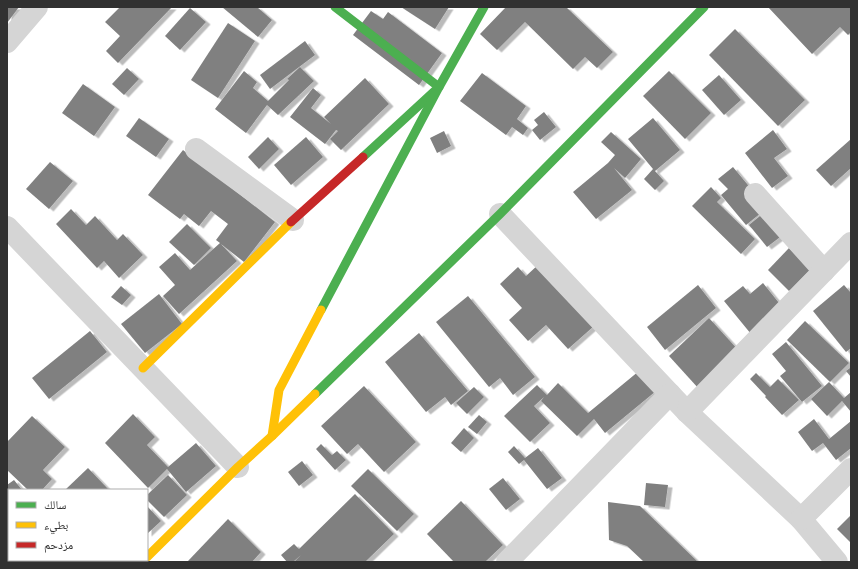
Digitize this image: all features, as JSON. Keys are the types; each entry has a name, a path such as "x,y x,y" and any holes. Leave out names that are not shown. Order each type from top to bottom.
{"main road":[{"path":"335,7 439,87"},
{"path":"272,436 279,390 439,87 484,7"},
{"path":"148,556 500,214 704,7"},
{"path":"143,368 293,220 439,87"}],"street":[{"path":"7,42 36,7"},
{"path":"196,149 293,220"},
{"path":"755,194 824,271"},
{"path":"500,214 687,412 801,519 837,562"},
{"path":"7,228 238,467"},
{"path":"687,412 851,243"},
{"path":"508,562 670,394"},
{"path":"801,519 851,469"}],"building":[{"path":"7,7 19,7 7,23"},
{"path":"120,7 172,7 118,63 106,51 120,36 105,22"},
{"path":"222,7 257,7 272,20 258,37"},
{"path":"401,7 449,7 435,29"},
{"path":"506,7 566,7 613,52 597,68 585,57 573,69 525,22 497,50 480,34"},
{"path":"768,7 851,7 851,32 848,35 840,27 812,54"},
{"path":"190,8 206,22 180,50 165,36"},
{"path":"371,11 383,19 388,12 442,53 419,85 353,35"},
{"path":"228,23 255,41 218,98 191,80"},
{"path":"735,29 805,100 778,126 709,55"},
{"path":"305,41 315,55 270,89 260,75"},
{"path":"300,67 314,81 278,115 267,105 246,133 215,109 244,71 257,82 253,88 268,101 289,80 287,79"},
{"path":"127,68 139,79 124,95 112,84"},
{"path":"669,71 711,113 685,139 643,96"},
{"path":"482,73 526,106 517,119 528,128 523,135 512,127 506,135 460,101"},
{"path":"719,75 741,100 724,115 702,90"},
{"path":"365,78 389,104 341,150 330,139 338,131 336,130 325,144 290,117 313,88 321,95 311,108 331,124 324,117"},
{"path":"83,84 115,107 94,136 62,113"},
{"path":"544,112 556,127 540,140 532,130 538,125 534,120"},
{"path":"139,118 169,139 156,157 126,136"},
{"path":"653,118 680,150 655,171 664,181 655,190 644,179 653,169 628,139"},
{"path":"773,130 787,149 774,158 788,176 772,188 745,153"},
{"path":"444,131 451,146 437,153 430,138"},
{"path":"611,132 641,159 625,178 614,168 632,190 596,219 573,192 608,163 615,155 601,142"},
{"path":"268,137 279,149 259,169 248,157"},
{"path":"306,137 323,157 291,185 274,165"},
{"path":"851,139 851,168 831,186 816,170"},
{"path":"183,150 275,222 244,262 221,244 237,261 179,314 163,296 175,285 159,267 175,253 190,270 220,243 216,240 228,224 211,211 199,226 184,214 180,219 148,195"},
{"path":"50,162 73,181 49,209 26,189"},
{"path":"733,167 767,208 746,225 721,195 728,189 718,179"},
{"path":"711,187 721,198 717,202 755,239 741,254 692,206"},
{"path":"770,208 788,231 767,247 749,225"},
{"path":"71,209 86,225 95,216 117,240 123,234 143,255 119,278 104,261 97,268 56,224"},
{"path":"187,224 211,248 194,265 169,242"},
{"path":"789,248 810,270 789,291 768,270"},
{"path":"539,264 594,326 568,349 546,325 528,341 509,320 522,308 500,284 518,267 526,276"},
{"path":"763,283 783,308 751,334 724,301 743,286 750,294"},
{"path":"698,285 716,308 665,350 647,327"},
{"path":"844,285 851,293 851,348 846,352 813,311"},
{"path":"121,286 131,295 122,305 111,297"},
{"path":"159,294 182,324 145,353 121,324"},
{"path":"468,296 535,377 513,395 500,378 489,387 436,322"},
{"path":"709,318 740,352 699,389 669,356"},
{"path":"805,321 849,363 830,382 787,340"},
{"path":"90,331 107,352 49,399 32,378"},
{"path":"419,333 468,391 451,405 445,397 426,412 385,362"},
{"path":"786,342 822,386 802,402 780,376 786,371 772,354"},
{"path":"850,368 851,369 851,377 846,371"},
{"path":"639,371 656,391 605,433 594,419 577,436 541,401 544,397 534,406 550,423 530,442 504,416 537,385 547,395 558,383 588,413"},
{"path":"756,373 770,387 778,379 799,400 782,415 750,379"},
{"path":"829,382 844,398 851,392 851,412 842,401 827,416 811,399"},
{"path":"364,386 416,442 384,472 358,444 347,454 321,426"},
{"path":"474,387 484,397 467,414 456,403"},
{"path":"133,414 155,437 147,445 168,467 196,443 216,466 186,492 167,469 148,488 105,443"},
{"path":"479,415 487,422 477,434 468,427"},
{"path":"32,416 65,447 43,470 52,479 43,489 27,489 7,470 7,442"},
{"path":"814,419 829,439 851,421 851,448 836,460 823,443 812,451 798,432"},
{"path":"464,428 474,438 461,452 451,443"},
{"path":"321,444 332,455 337,451 346,460 335,470 316,449"},
{"path":"514,446 525,458 538,448 562,478 547,489 524,460 519,464 508,452"},
{"path":"302,461 313,475 299,486 288,472"},
{"path":"88,468 108,489 66,489"},
{"path":"368,469 414,514 397,531 351,486"},
{"path":"168,475 187,495 164,517 148,501 148,494"},
{"path":"503,478 520,499 506,510 489,489"},
{"path":"14,480 21,489 8,489 8,534 7,533 7,485"},
{"path":"646,483 668,485 665,507 644,505"},
{"path":"355,494 394,534 365,562 294,562 301,555 293,562 287,562 281,555 294,544 299,549"},
{"path":"461,501 503,545 485,562 454,562 427,534"},
{"path":"608,502 640,506 698,562 644,562 627,546 609,540"},
{"path":"148,507 161,521 148,533"},
{"path":"851,515 851,543 837,529"},
{"path":"228,519 261,552 252,562 189,562 188,561"},
{"path":"50,561 84,562 51,562"},
{"path":"96,561 118,562 97,562"}],"traffic: fast":[{"path":"335,7 439,87 363,157"},
{"path":"321,310 439,87 484,7"},
{"path":"315,394 500,214 704,7"}],"traffic: slow":[{"path":"143,368 291,222"},
{"path":"272,436 279,390 321,310"},
{"path":"148,556 238,467 315,394"}],"traffic: jam":[{"path":"291,222 363,157"}]}
